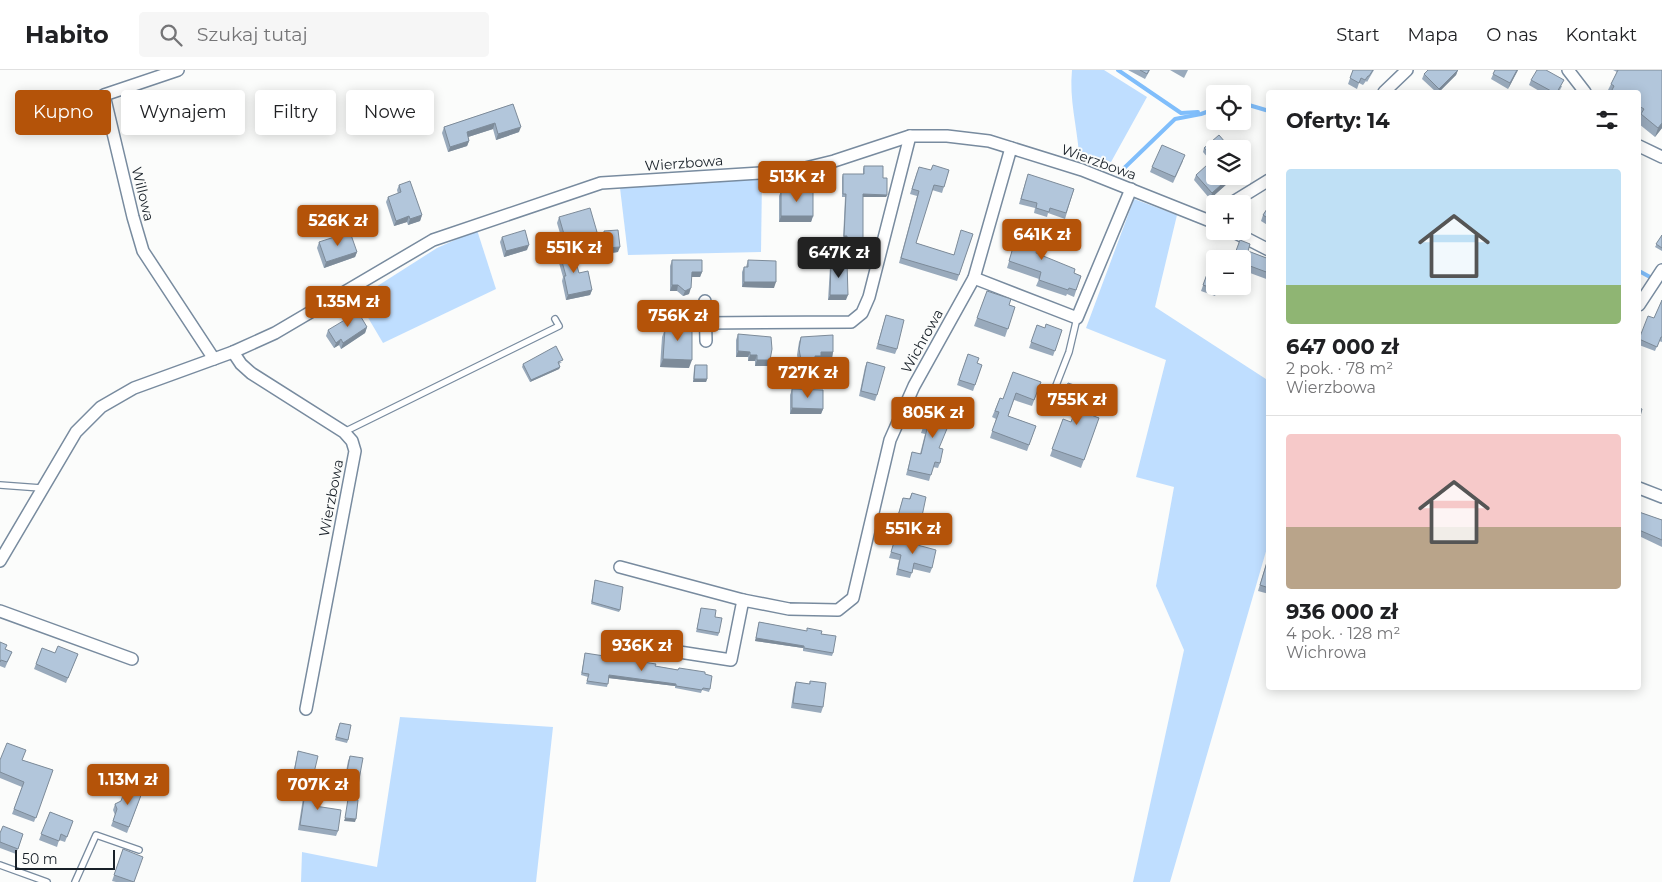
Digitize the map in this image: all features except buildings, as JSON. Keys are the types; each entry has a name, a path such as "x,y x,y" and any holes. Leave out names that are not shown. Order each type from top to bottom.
{"street":[{"name":"Willowa","path":"178,70 104,95 133,217 144,251 214,359"},
{"path":"1386,90 1407,70"},
{"path":"1568,70 1583,90"},
{"name":"Wierzbowa","path":"0,561 41,488 76,432 101,407 134,388 233,352 275,333 433,240 601,183 793,171 834,161 910,136 947,136 989,141 1082,170 1206,216"},
{"path":"705,323 851,322 862,313 869,297 910,136"},
{"path":"1641,147 1662,156"},
{"name":"Wichrowa","path":"620,567 744,600 789,609 838,610 853,598 890,440 914,386 974,278 1011,148"},
{"path":"1245,195 1266,182"},
{"path":"974,278 1077,318 1130,189"},
{"path":"1250,240 1266,248"},
{"path":"1641,302 1662,270"},
{"path":"705,301 706,341"},
{"path":"233,352 241,364 251,373 344,432"},
{"name":"Wierzbowa","path":"306,709 355,457 353,444 344,432"},
{"path":"1641,489 1662,496"},
{"path":"621,643 731,660 744,600"},
{"path":"0,611 132,659"}],"lane":[{"path":"1048,406 1068,352 1077,318"},
{"path":"344,432 559,326 556,319"},
{"path":"0,485 41,488"},
{"path":"75,882 96,834 139,850"},
{"path":"0,865 47,882"}],"shaded area":[{"path":"1072,70 1104,70 1147,97 1111,162 1079,154 1072,102"},
{"path":"762,179 761,252 628,255 620,188 642,183"},
{"path":"1134,199 1177,215 1155,307 1266,379 1266,551 1170,882 1133,882 1184,650 1156,586 1174,487 1136,477 1166,360 1086,328"},
{"path":"477,230 496,289 383,343 357,299 437,248"},
{"path":"400,717 553,727 536,882 301,882 302,852 377,867"}],"waterway":[{"path":"1118,70 1181,113 1198,112"},
{"path":"1251,106 1266,110"},
{"path":"1118,174 1175,119 1206,112"},
{"path":"1641,272 1650,277"}]}
